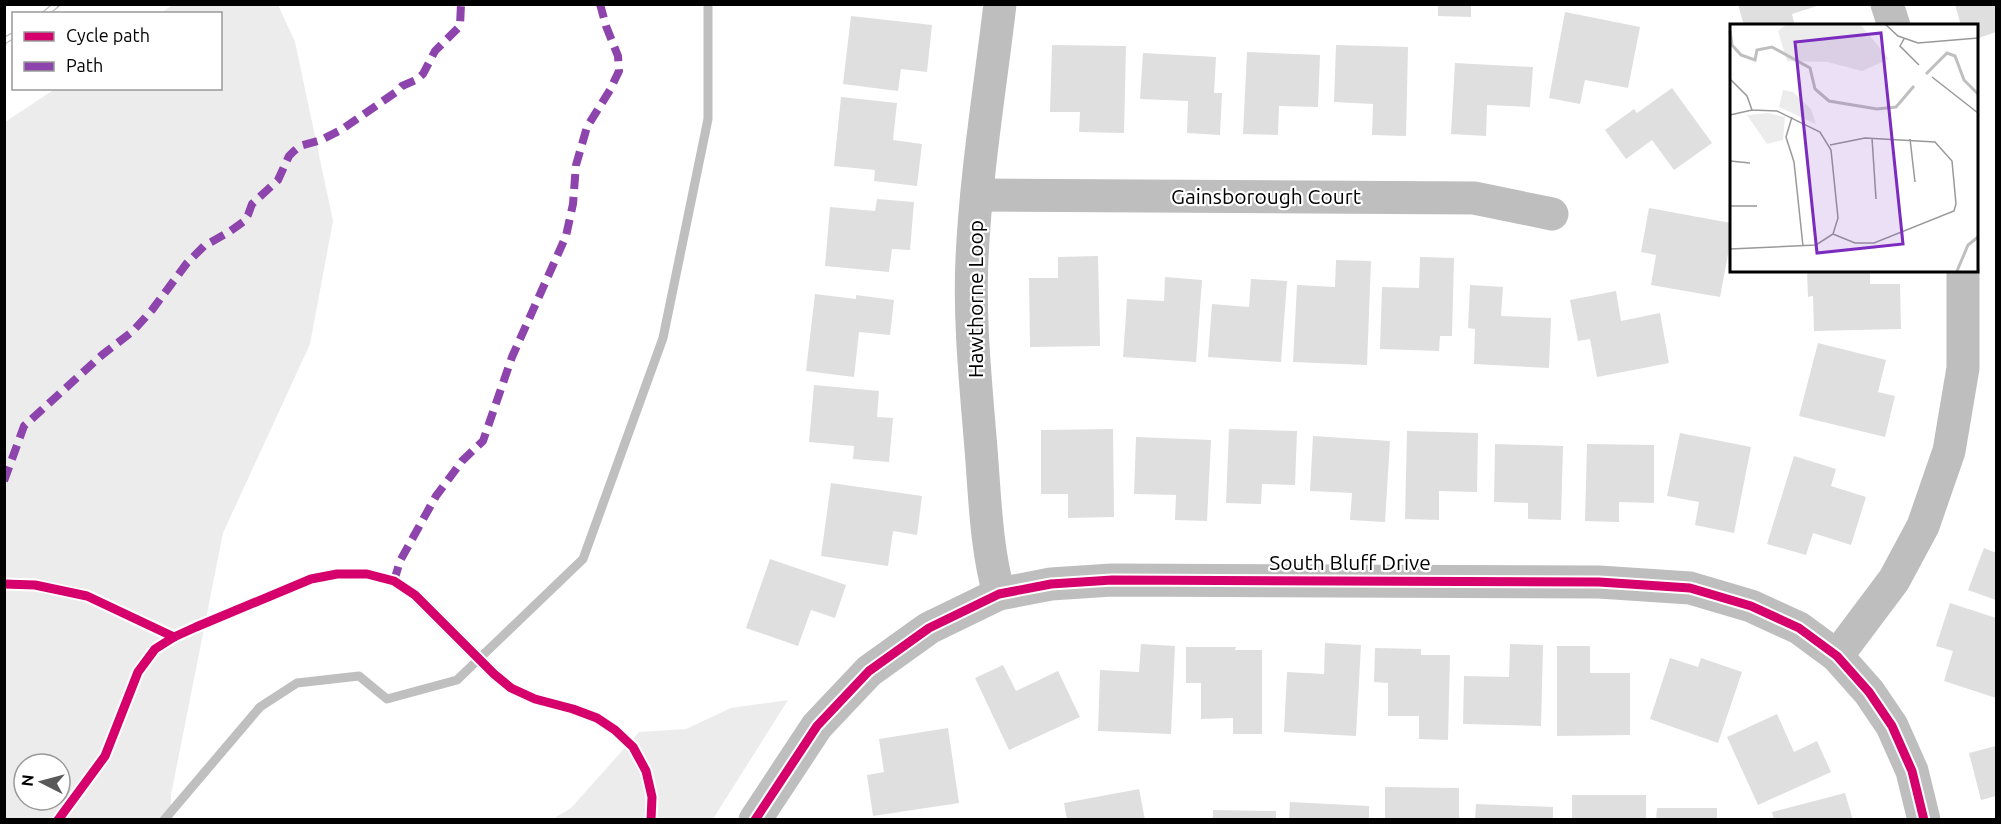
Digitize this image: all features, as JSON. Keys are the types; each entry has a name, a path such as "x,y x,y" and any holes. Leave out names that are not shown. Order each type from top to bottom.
{"street":[{"name":"Hawthorne Loop","path":"999,594 991,564 973,339 972,260 977,195 1000,4"},
{"path":"1887,4 1893,24"},
{"name":"Gainsborough Court","path":"977,195 1474,198 1552,214"},
{"path":"1837,656 1899,571 1923,526 1949,451 1963,368 1963,272"},
{"name":"South Bluff Drive","path":"755,819 818,726 869,671 929,628 999,594 1052,584 1112,580 1599,582 1690,588 1751,606 1799,628 1837,656 1869,692 1892,726 1912,771 1924,819"}],"shaded area":[{"path":"174,4 278,5 295,42 333,221 310,344 223,533 171,795 171,819 5,819 5,122 53,90 222,90 222,12 162,12"},
{"path":"788,700 713,819 553,819 571,808 639,732 686,729 731,708"}],"building":[{"path":"1438,4 1471,4 1471,17 1438,16"},
{"path":"1738,4 1820,4 1792,14 1794,24 1743,24"},
{"path":"1955,4 1996,4 1996,32 1977,39 1977,24 1960,24"},
{"path":"1565,12 1640,27 1628,88 1585,80 1580,104 1549,98"},
{"path":"851,16 932,25 927,72 901,69 898,91 843,84"},
{"path":"1052,45 1126,46 1124,133 1079,132 1080,112 1050,112"},
{"path":"1336,45 1408,47 1406,136 1372,135 1373,104 1334,102"},
{"path":"1247,52 1320,55 1318,107 1279,106 1278,135 1243,134"},
{"path":"1143,53 1216,57 1214,93 1222,93 1220,135 1187,133 1188,101 1140,99"},
{"path":"1455,63 1533,67 1530,107 1487,105 1486,136 1451,134"},
{"path":"1672,88 1712,143 1674,170 1652,140 1626,159 1605,130 1634,109 1637,113"},
{"path":"841,97 897,103 893,140 922,144 917,186 874,181 875,170 834,166"},
{"path":"877,199 914,202 910,250 892,249 889,272 825,266 830,207 875,211"},
{"path":"1649,208 1730,223 1730,243 1720,297 1651,285 1656,255 1641,252"},
{"path":"1098,256 1100,346 1030,347 1029,278 1058,278 1058,257"},
{"path":"1420,257 1454,258 1452,336 1440,336 1439,351 1380,349 1382,287 1419,288"},
{"path":"1336,260 1371,261 1367,365 1293,362 1297,285 1335,287"},
{"path":"1807,272 1870,272 1870,284 1900,284 1901,329 1814,331 1813,296 1808,297"},
{"path":"1165,277 1202,280 1196,362 1123,357 1127,299 1164,301"},
{"path":"1251,279 1287,281 1281,362 1208,357 1212,304 1249,307"},
{"path":"1470,285 1503,287 1501,316 1551,318 1549,368 1474,364 1475,329 1468,328"},
{"path":"1616,291 1621,321 1660,313 1669,363 1597,377 1590,339 1578,341 1570,300"},
{"path":"815,294 856,299 856,295 894,300 890,335 859,332 854,377 806,371"},
{"path":"1818,343 1886,360 1878,392 1895,396 1885,437 1799,416"},
{"path":"814,385 879,391 877,417 893,418 889,462 853,459 854,446 809,442"},
{"path":"1113,429 1114,517 1068,518 1068,494 1041,494 1041,430"},
{"path":"1229,429 1297,431 1295,485 1262,484 1261,504 1226,503"},
{"path":"1407,431 1478,433 1477,492 1439,491 1439,520 1405,519"},
{"path":"1680,433 1751,447 1734,533 1695,525 1699,502 1667,496"},
{"path":"1313,436 1390,441 1385,522 1350,520 1352,493 1310,491"},
{"path":"1136,437 1211,440 1207,521 1175,520 1176,495 1134,494"},
{"path":"1495,444 1563,446 1561,520 1528,519 1528,503 1494,502"},
{"path":"1587,444 1654,445 1654,503 1619,502 1619,522 1585,521"},
{"path":"1794,456 1836,469 1831,486 1866,497 1851,545 1813,533 1806,555 1767,544"},
{"path":"831,483 922,496 917,535 893,531 888,566 821,556"},
{"path":"1984,548 1996,553 1996,600 1968,590"},
{"path":"770,559 846,585 835,618 811,610 798,646 746,628"},
{"path":"1950,603 1996,618 1996,698 1944,681 1953,651 1936,646"},
{"path":"1325,643 1361,645 1356,736 1284,732 1287,672 1324,674"},
{"path":"1141,644 1175,646 1171,734 1098,731 1100,670 1139,672"},
{"path":"1510,644 1543,645 1541,726 1463,724 1464,676 1509,677"},
{"path":"1557,646 1590,646 1590,673 1630,673 1630,735 1557,736"},
{"path":"1186,647 1236,647 1235,650 1262,650 1262,734 1233,734 1233,718 1201,719 1201,683 1186,683"},
{"path":"1375,648 1421,649 1421,655 1450,655 1448,740 1419,739 1419,716 1388,716 1388,683 1374,682"},
{"path":"1670,658 1698,667 1701,658 1742,672 1718,743 1650,719"},
{"path":"1003,665 1016,691 1058,671 1080,717 1009,750 975,678"},
{"path":"1777,714 1794,752 1817,741 1831,772 1758,805 1727,737"},
{"path":"948,728 959,803 873,816 867,775 884,772 879,739"},
{"path":"1996,746 1996,796 1981,800 1969,753"},
{"path":"1385,787 1459,788 1459,820 1385,820"},
{"path":"1139,789 1145,820 1067,820 1064,803"},
{"path":"1845,793 1853,820 1774,820 1772,812"},
{"path":"1572,795 1646,795 1646,820 1572,820"},
{"path":"1290,802 1369,806 1369,820 1289,820"},
{"path":"1476,804 1553,807 1553,820 1475,820"},
{"path":"1657,808 1717,808 1717,820 1656,820"},
{"path":"1213,810 1276,811 1276,820 1213,820"}],"waterway":[{"path":"164,820 260,707 297,683 359,676 387,699 457,680 583,559 663,338 708,119 708,4"}],"railway":[{"path":"47,12 57,4"},
{"path":"4,41 12,36"}],"marked path":[{"path":"4,481 24,426 102,355 133,331 152,310 187,263 204,246 243,222 252,204 278,180 289,156 294,151 300,146 321,140 341,130 402,86 423,74 435,51 460,26 461,4"},
{"path":"394,581 400,561 436,496 462,461 483,441 512,357 566,236 573,204 576,165 587,127 619,71 618,56 600,4"}],"cycle path":[{"path":"58,820 105,756 138,672 155,649 196,627 311,579 337,574 367,574 394,581 415,595 511,688 535,699 597,718 615,730 633,747 646,771 652,797 651,820"},
{"path":"755,820 817,726 869,671 929,628 999,594 1051,584 1112,580 1599,582 1690,588 1751,606 1799,628 1837,656 1869,692 1892,726 1912,771 1924,820"},
{"path":"4,584 35,585 87,596 174,637"}]}
